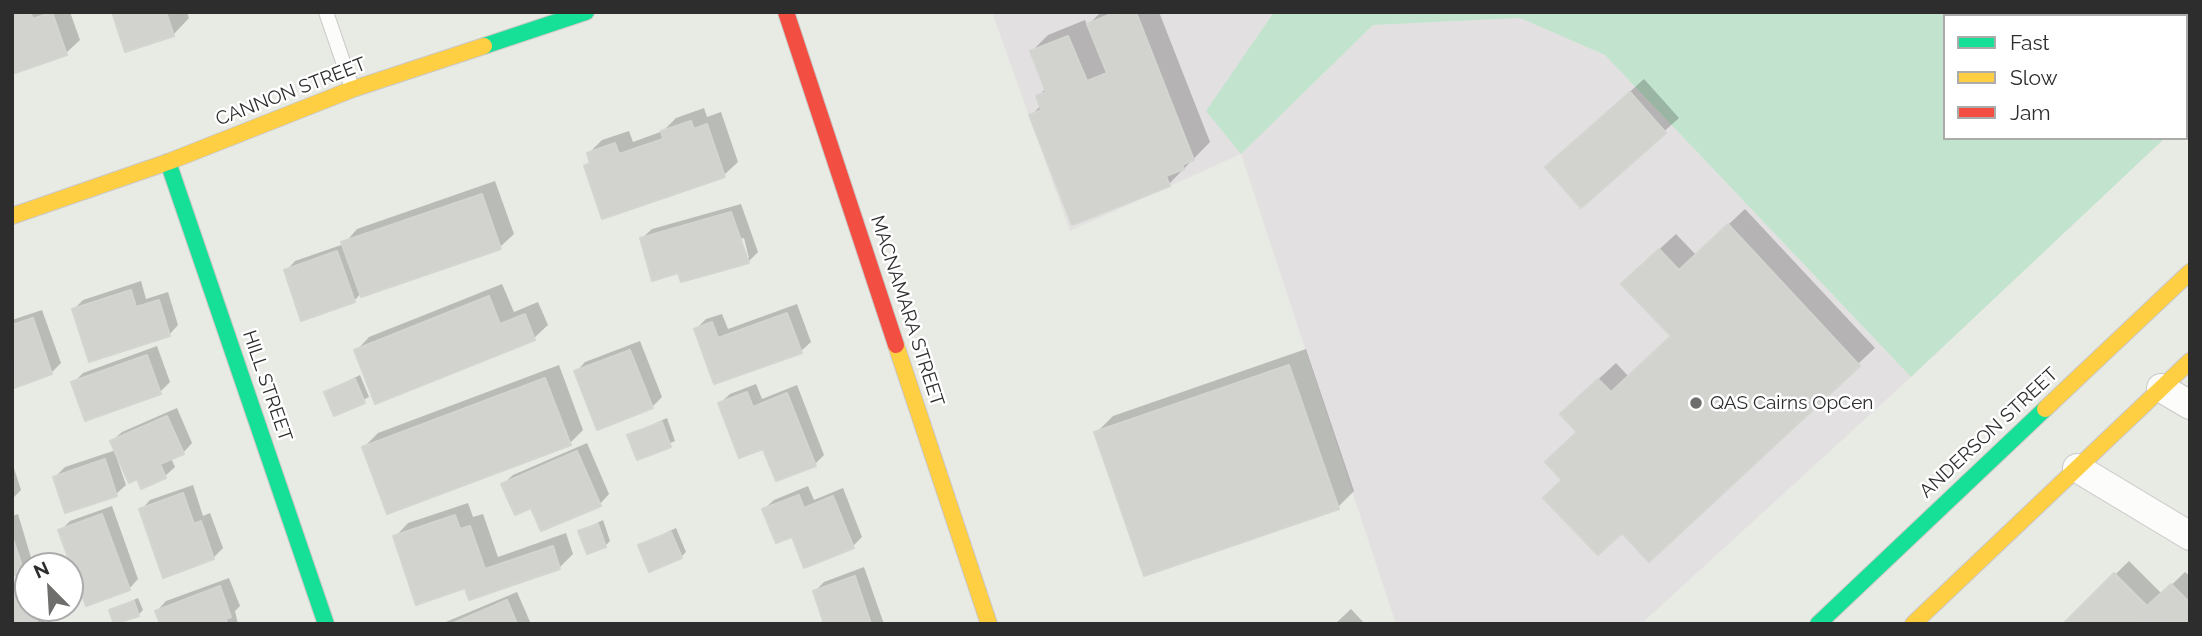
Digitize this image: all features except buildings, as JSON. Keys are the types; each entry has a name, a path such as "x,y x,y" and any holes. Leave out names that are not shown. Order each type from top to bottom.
{"street":[{"name":"CANNON STREET","path":"12,216 169,162 353,89 586,12"},
{"name":"MACNAMARA STREET","path":"786,12 989,624"},
{"name":"HILL STREET","path":"169,162 326,624"},
{"name":"ANDERSON STREET","path":"1818,624 2190,272"},
{"path":"1913,624 2190,361"},
{"path":"2161,388 2190,405"},
{"path":"2077,468 2190,536"}],"lane":[{"path":"326,12 353,89"}],"shaded area":[{"path":"992,12 1274,12 1207,111 1241,154 1070,231"},
{"path":"1520,18 1605,55 1911,377 1641,624 1396,624 1241,154 1373,25"}],"green space":[{"path":"1274,12 2190,12 2188,116 2188,14 1943,14 1943,140 2163,140 1911,377 1605,55 1520,18 1373,25 1241,154 1206,111"}],"traffic: fast":[{"path":"484,46 586,12"},
{"path":"168,162 326,624"},
{"path":"1818,624 2045,409"}],"traffic: slow":[{"path":"12,216 168,162 353,89 484,46"},
{"path":"2045,409 2190,272"},
{"path":"896,345 989,624"},
{"path":"1913,624 2190,361"}],"traffic: jam":[{"path":"786,12 896,345"}],"place":[{"name":"QAS Cairns OpCen","path":"1696,403"}]}
